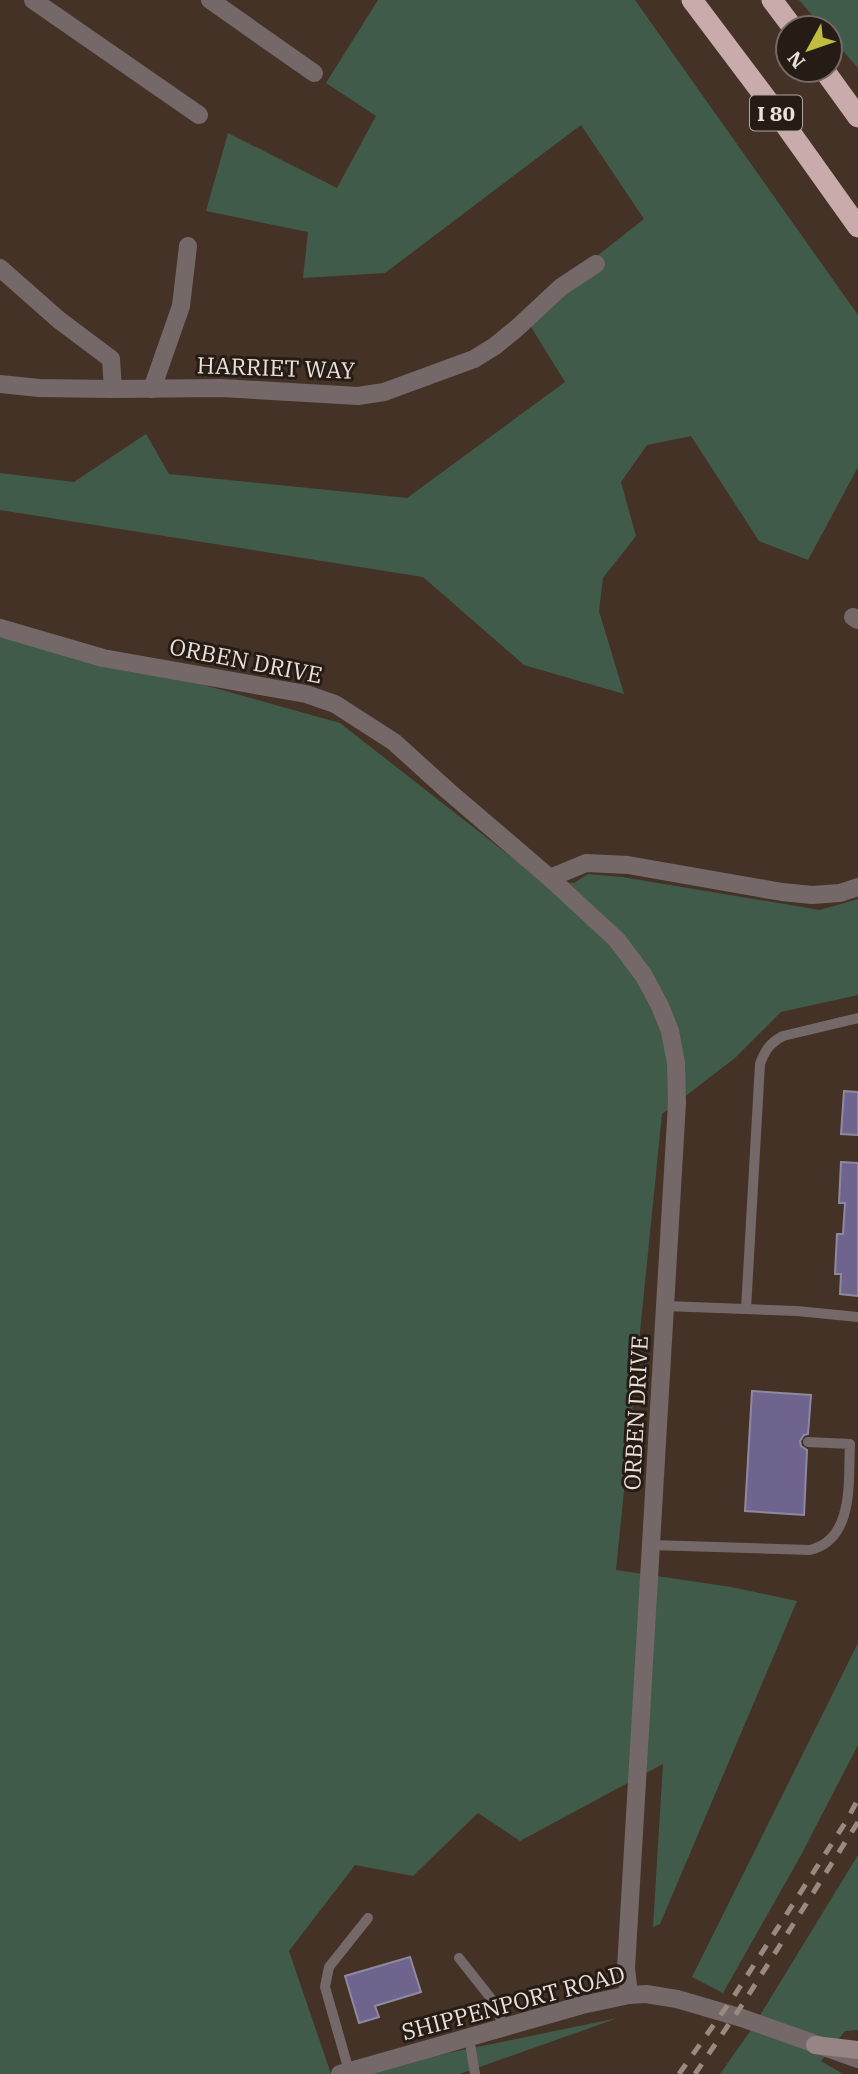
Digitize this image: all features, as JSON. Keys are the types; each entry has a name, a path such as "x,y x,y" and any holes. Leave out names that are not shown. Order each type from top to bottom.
{"highway":[{"name":"I 80","path":"692,0 858,227"},
{"name":"I 80","path":"834,84 858,117"}],"street":[{"path":"33,0 199,115"},
{"path":"210,0 314,73"},
{"path":"152,389 181,306 188,246"},
{"name":"HARRIET WAY","path":"0,384 39,388 222,388 358,396 384,392 474,359 495,346 561,287 596,264"},
{"path":"0,268 58,320 111,359 113,389"},
{"name":"ORBEN DRIVE","path":"0,628 103,658 306,694 335,704 394,742 598,921 633,959 655,996 670,1031 676,1063 677,1103 626,1968 629,1995"},
{"path":"550,878 586,863 628,865 812,895 858,887"},
{"name":"SHIPPENPORT ROAD","path":"344,2073 582,2005 646,1994 677,1999 742,2018 815,2045 858,2057"}],"lane":[{"path":"746,1309 760,1065 764,1051 772,1042 783,1036 858,1018"},
{"path":"665,1306 858,1317"},
{"path":"651,1545 810,1550 825,1544 836,1532 848,1503 850,1444 808,1442"},
{"path":"344,2073 325,1987 329,1967 368,1917"},
{"path":"459,1958 497,2006 503,2028"},
{"path":"469,2037 475,2074"}],"green space":[{"path":"378,0 635,0 858,315 858,467 808,560 759,541 691,436 647,445 621,482 636,536 603,578 599,611 624,694 524,665 423,577 0,510 0,473 74,482 146,434 169,474 407,498 565,382 523,314 644,219 581,125 385,273 303,278 308,232 206,211 228,133 337,188 376,116 326,83"},
{"path":"799,0 858,0 858,68 844,52 844,14 811,14"},
{"path":"0,628 340,723 542,881 574,883 588,874 622,877 820,910 858,899 858,995 781,1012 735,1058 662,1114 616,1570 731,1587 797,1601 660,1924 653,1927 663,1764 520,1841 478,1813 413,1876 355,1865 289,1951 331,2074 0,2074"},
{"path":"858,1643 858,1745 800,1857 723,1993 692,1977"},
{"path":"858,1855 858,2030 845,2031 821,2061 843,2074 720,2074 751,2030"},
{"path":"618,2018 460,2074 346,2074"}],"building":[{"path":"844,1091 858,1092 858,1135 841,1134"},
{"path":"841,1162 858,1163 858,1296 840,1294 841,1274 835,1274 837,1234 843,1234 845,1203 839,1203"},
{"path":"752,1391 811,1395 808,1434 800,1441 801,1446 807,1450 804,1515 745,1511"},
{"path":"410,1957 421,1992 375,2006 379,2017 359,2023 345,1976"}],"railway":[{"path":"679,2074 734,1996 858,1799"},
{"path":"695,2074 858,1822"}]}
